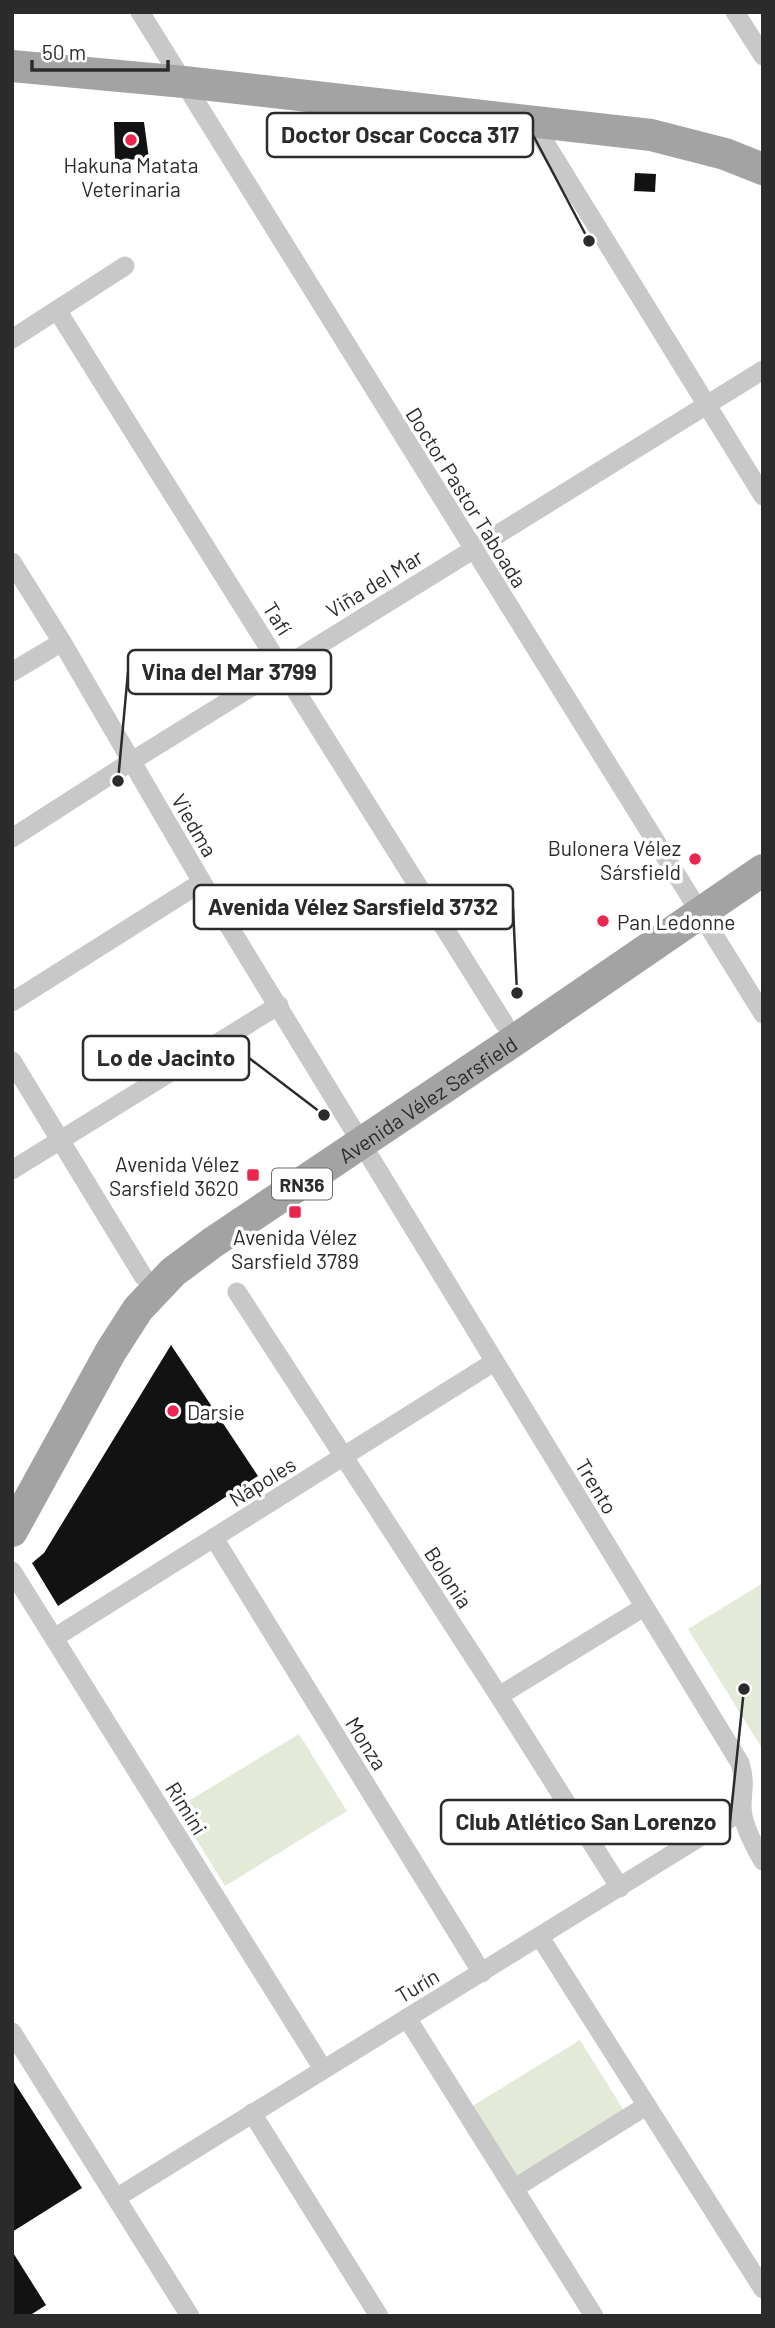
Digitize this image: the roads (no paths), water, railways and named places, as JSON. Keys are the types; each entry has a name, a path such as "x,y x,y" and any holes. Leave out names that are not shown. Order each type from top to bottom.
{"main road":[{"path":"12,66 191,93 665,156 730,172 763,184"},
{"path":"12,88 191,93 651,135 725,154 763,169"},
{"name":"Avenida Vélez Sarsfield","path":"12,1491 110,1316 143,1276 197,1231 358,1135 694,905 763,847"},
{"name":"Avenida Vélez Sarsfield","path":"12,1531 111,1351 138,1309 156,1288 504,1023 694,905 763,870"}],"street":[{"name":"Doctor Pastor Taboada","path":"141,12 763,1014"},
{"path":"735,12 763,56"},
{"path":"544,141 763,496"},
{"path":"12,339 125,267"},
{"name":"Tafí","path":"58,310 504,1023"},
{"name":"Viña del Mar","path":"12,838 131,761 763,370"},
{"name":"Viedma","path":"12,562 62,642 202,883 358,1135"},
{"path":"12,673 62,642"},
{"path":"12,1002 202,883"},
{"path":"12,1170 279,1005"},
{"path":"12,1061 143,1276"},
{"name":"Trento","path":"358,1135 740,1763 745,1779 742,1811 749,1834 763,1861"},
{"name":"Bolonia","path":"237,1292 620,1888"},
{"name":"Nápoles","path":"54,1638 494,1362"},
{"name":"Monza","path":"214,1538 482,1973"},
{"name":"Rimini","path":"12,1572 323,2069"},
{"path":"499,1696 644,1607"},
{"name":"Turín","path":"116,2198 742,1811"},
{"path":"540,1937 763,2289"},
{"path":"407,2018 594,2316"},
{"path":"12,2032 190,2316"},
{"path":"515,2188 646,2106"},
{"path":"253,2113 379,2316"}],"place":[{"name":"Hakuna Matata Veterinaria","path":"131,140"},
{"name":"Doctor Oscar Cocca 317","path":"589,241"},
{"name":"Vina del Mar 3799","path":"118,781"},
{"name":"Bulonera Vélez Sársfield","path":"695,859"},
{"name":"Pan Ledonne","path":"603,921"},
{"name":"Avenida Vélez Sarsfield 3732","path":"517,993"},
{"name":"Lo de Jacinto","path":"324,1115"},
{"name":"Avenida Vélez Sarsfield 3620","path":"253,1175"},
{"name":"Avenida Vélez Sarsfield 3789","path":"295,1212"},
{"name":"Darsie","path":"173,1411"},
{"name":"Club Atlético San Lorenzo","path":"744,1689"}]}
